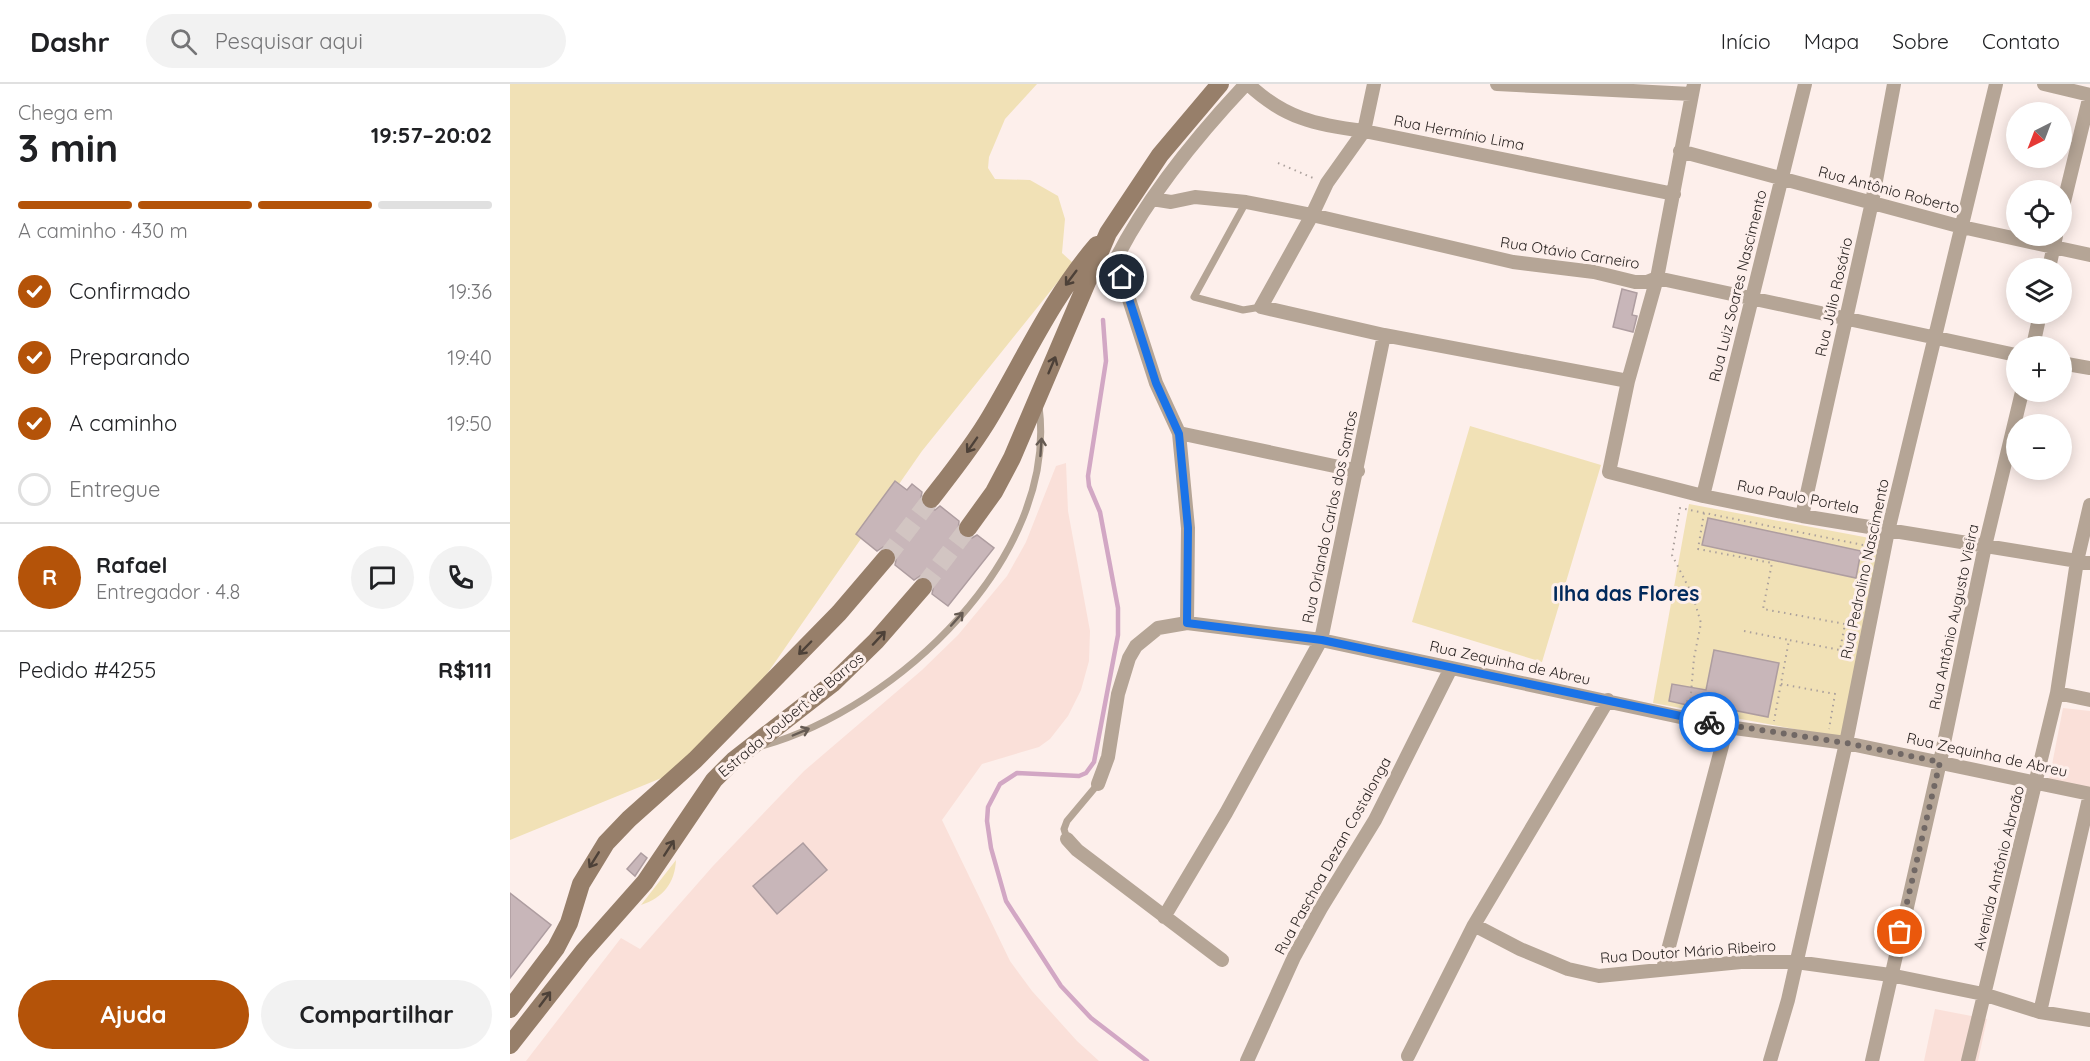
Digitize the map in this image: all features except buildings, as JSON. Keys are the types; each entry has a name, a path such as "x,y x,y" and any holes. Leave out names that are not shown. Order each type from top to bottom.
{"main road":[{"path":"931,499 984,428 1063,288 1108,233 1160,155 1220,84"},
{"path":"968,528 1004,475 1108,233"},
{"name":"Estrada Joubert de Barros","path":"510,1009 564,934 581,884 606,843 695,760 839,613 886,558"},
{"name":"Estrada Joubert de Barros","path":"510,1046 577,959 645,882 714,780 745,751 809,704 847,670 876,641 923,587"}],"street":[{"name":"Rua Hermínio Lima","path":"1247,84 1268,102 1324,126 1364,131 1674,194"},
{"path":"1187,623 1188,528 1179,434 1156,383 1116,259 1152,199 1199,138 1247,84"},
{"path":"1374,84 1364,131 1327,183 1312,215 1261,306 1384,335 1628,381 1657,278 1693,89 1497,84"},
{"name":"Rua Luiz Soares Nascimento","path":"1703,496 1804,84"},
{"name":"Rua Júlio Rosário","path":"1802,516 1872,202 1893,84"},
{"name":"Rua Pedrolino Nascimento","path":"1770,1061 1796,962 1846,743 1888,531 1996,84"},
{"path":"2044,84 2090,95 2069,180"},
{"name":"Rua Antônio Roberto","path":"1680,151 1962,227 2006,234"},
{"name":"Rua Otávio Carneiro","path":"1152,199 1171,202 1195,197 1246,202 1514,262 1594,272 1635,282 1647,282 1657,278 2006,353"},
{"name":"Rua Antônio Roberto","path":"2067,246 2090,255"},
{"name":"Rua Orlando Carlos dos Santos","path":"1164,917 1226,813 1322,640 1384,335"},
{"path":"2072,365 2090,368"},
{"name":"Rua Paulo Portela","path":"1628,381 1609,472 1703,496 1802,516 2084,562"},
{"name":"Rua Antônio Augusto Vieira","path":"1872,1061 1940,762 1984,546 2020,402"},
{"path":"1179,434 1358,471"},
{"name":"Avenida Antônio Abraão","path":"1968,1061 2057,693 2084,562 2090,505"},
{"name":"Rua Zequinha de Abreu","path":"1098,784 1108,757 1118,694 1129,658 1136,646 1158,628 1187,623 1322,640 1727,727 1846,743 2090,794"},
{"name":"Rua Paschoa Dezan Costalonga","path":"1247,1061 1294,957 1375,820 1451,668"},
{"path":"2057,693 2090,700"},
{"path":"1408,1056 1474,925 1608,700"},
{"path":"1663,969 1727,727"},
{"path":"2040,1012 2090,794"},
{"path":"1067,839 1077,850 1222,960"},
{"name":"Rua Doutor Mário Ribeiro","path":"1474,925 1520,949 1568,969 1599,976 1767,960 1796,962 1890,975 1983,994 2040,1012 2090,1020"}],"lane":[{"path":"1246,202 1194,297 1243,310 1261,306"},
{"path":"745,751 810,728 870,695 935,642 969,605 1015,536 1034,491 1040,454 1038,397"},
{"name":"Rua Zequinha de Abreu","path":"1067,839 1064,829 1067,821 1098,784"}],"path":[{"path":"1278,163 1327,183"},
{"path":"1690,705 1694,658 1701,623 1693,596 1672,555 1680,508 1863,545"},
{"path":"1704,513 1698,549 1772,563 1763,609 1845,624 1840,650 1744,631"},
{"path":"1774,721 1789,640"},
{"path":"1781,684 1835,694 1829,731"}],"shaded area":[{"path":"510,84 1037,84 1005,119 989,157 988,168 995,179 1030,180 1058,196 1065,219 1062,253 1073,263 922,451 760,684 686,768 510,840"},
{"path":"1470,426 1601,465 1542,662 1412,622"},
{"path":"1066,463 1068,511 1090,631 1089,661 1081,690 1068,716 1050,739 1039,747 982,764 942,820 1010,961 1032,991 1077,1041 1099,1061 526,1061 621,938 640,949 713,866 804,771 922,670 958,635 1007,576 1026,542 1056,466"},
{"path":"1689,504 1880,540 1844,738 1653,703"},
{"path":"2063,708 2090,711 2090,790 2049,780"},
{"path":"676,860 673,876 666,888 656,898 641,905"},
{"path":"1935,1009 1987,1019 1978,1061 1924,1061"}],"waterway":[{"path":"1103,320 1106,361 1088,476 1089,486 1100,512 1118,608 1118,635 1094,762 1086,773 1079,776 1017,773 1000,784 988,807 987,821 991,848 1006,901 1061,986 1091,1018 1147,1061"}],"tunnel":[{"path":"886,558 931,499"},
{"path":"923,587 968,528"}],"way so far":[{"path":"1709,722 1727,727 1846,743 1940,762 1900,932"}],"district":[{"name":"Ilha das Flores","path":"1626,594"}],"route":[{"path":"1122,277 1161,397 1179,434 1188,528 1187,623 1322,640 1709,722"}]}
